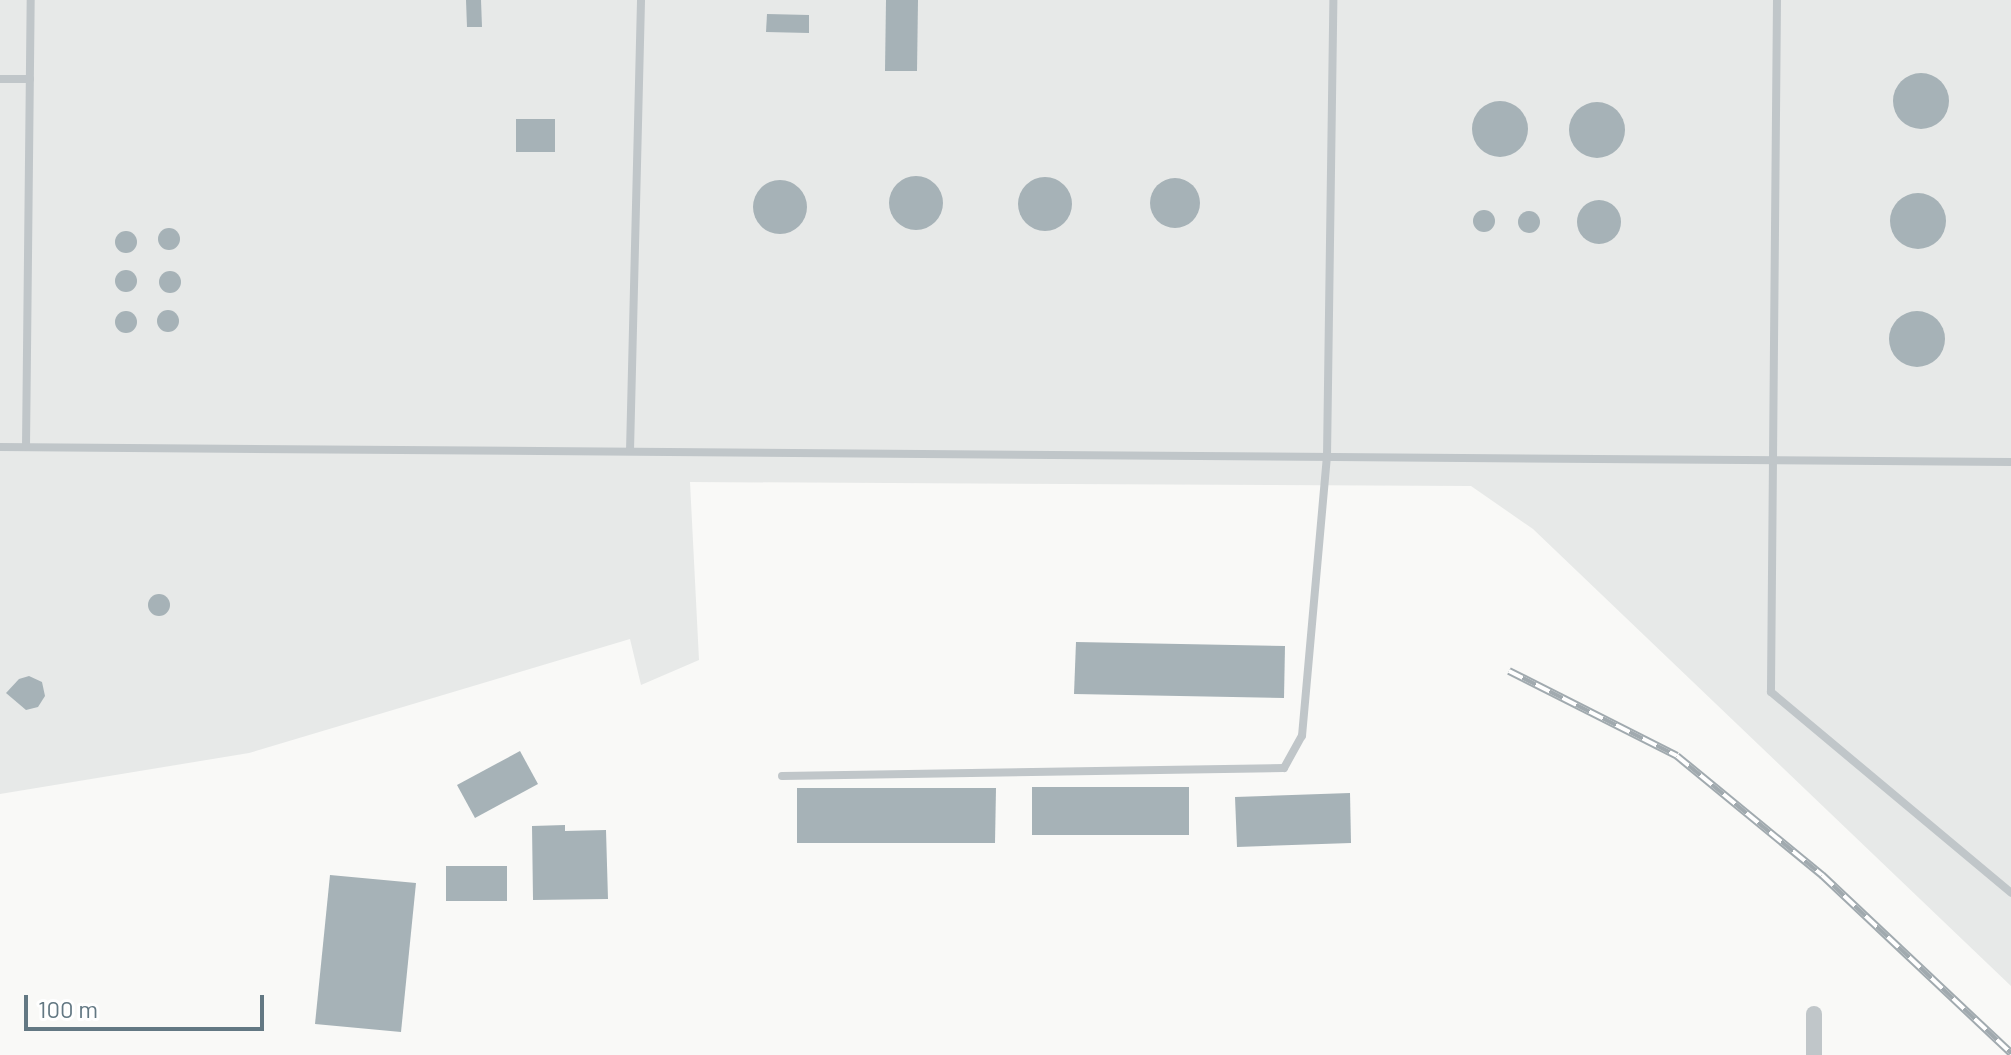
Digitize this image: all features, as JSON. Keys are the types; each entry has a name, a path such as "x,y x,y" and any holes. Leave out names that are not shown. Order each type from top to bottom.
{"street":[{"path":"1814,1014 1814,1055"}],"lane":[{"path":"26,447 31,0"},
{"path":"630,451 641,0"},
{"path":"782,776 1284,768 1302,736 1327,457 1333,0"},
{"path":"1777,0 1771,692 2011,893"},
{"path":"0,79 30,79"},
{"path":"0,447 2011,462"}],"shaded area":[{"path":"0,0 2011,0 2011,986 1533,529 1471,486 690,482 699,660 641,685 630,639 249,753 0,794"}],"building":[{"path":"466,0 481,0 482,27 467,27"},
{"path":"886,0 918,0 917,71 885,71"},
{"path":"767,14 809,15 809,33 766,32"},
{"path":"1921,73 1941,81 1949,101 1941,121 1921,129 1901,121 1893,101 1901,81"},
{"path":"1500,101 1519,110 1528,129 1519,148 1500,157 1481,148 1472,129 1481,110"},
{"path":"1597,102 1616,111 1625,130 1616,149 1597,158 1578,149 1569,130 1578,111"},
{"path":"516,119 555,119 555,152 516,152"},
{"path":"916,176 935,184 943,203 935,222 916,230 897,222 889,203 897,184"},
{"path":"1045,177 1064,185 1072,204 1064,223 1045,231 1026,223 1018,204 1026,185"},
{"path":"1175,178 1192,186 1200,203 1192,220 1175,228 1158,220 1150,203 1158,186"},
{"path":"780,180 799,188 807,207 799,226 780,234 761,226 753,207 761,188"},
{"path":"1918,193 1938,201 1946,221 1938,241 1918,249 1898,241 1890,221 1898,201"},
{"path":"1599,200 1615,206 1621,222 1615,238 1599,244 1583,238 1577,222 1583,206"},
{"path":"1484,210 1492,213 1495,221 1492,229 1484,232 1476,229 1473,221 1476,213"},
{"path":"1529,211 1537,214 1540,222 1537,230 1529,233 1521,230 1518,222 1521,214"},
{"path":"169,228 177,231 180,239 177,247 169,250 161,247 158,239 161,231"},
{"path":"126,231 134,234 137,242 134,250 126,253 118,250 115,242 118,234"},
{"path":"126,270 134,273 137,281 134,289 126,292 118,289 115,281 118,273"},
{"path":"170,271 178,274 181,282 178,290 170,293 162,290 159,282 162,274"},
{"path":"168,310 176,313 179,321 176,329 168,332 160,329 157,321 160,313"},
{"path":"126,311 134,314 137,322 134,330 126,333 118,330 115,322 118,314"},
{"path":"1917,311 1937,319 1945,339 1937,359 1917,367 1897,359 1889,339 1897,319"},
{"path":"159,594 167,597 170,605 167,613 159,616 151,613 148,605 151,597"},
{"path":"1076,642 1285,646 1284,698 1074,694"},
{"path":"29,676 42,682 45,696 38,707 26,710 6,693 19,679"},
{"path":"520,751 538,784 475,818 457,785"},
{"path":"1032,787 1189,787 1189,835 1032,835"},
{"path":"797,788 996,788 995,843 797,843"},
{"path":"1350,793 1351,843 1237,847 1235,797"},
{"path":"565,825 565,831 606,830 608,899 533,900 532,826"},
{"path":"446,866 507,866 507,901 446,901"},
{"path":"330,875 416,883 401,1032 315,1024"}],"railway":[{"path":"1509,671 1677,756 1822,875 2011,1053"}]}
